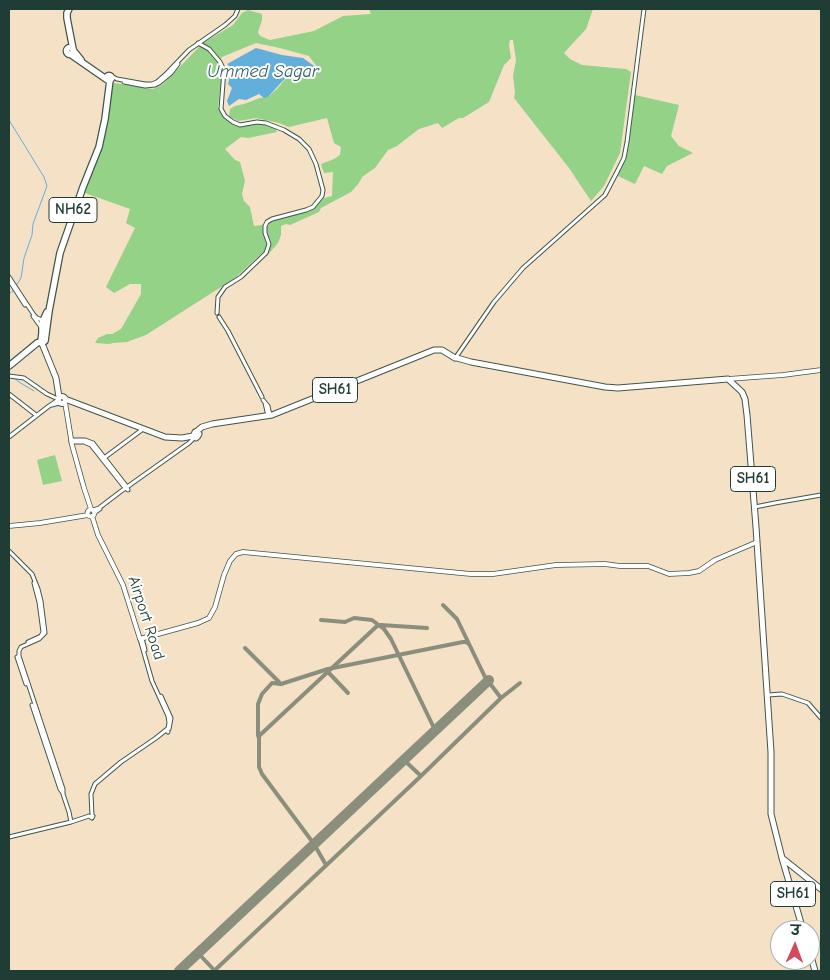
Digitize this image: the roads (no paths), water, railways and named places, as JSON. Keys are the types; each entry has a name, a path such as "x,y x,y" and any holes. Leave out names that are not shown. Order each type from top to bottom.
{"highway":[{"path":"67,9 65,18 71,50 109,78"},
{"name":"NH62","path":"42,340 60,254 83,187 100,147 109,78"},
{"name":"NH62","path":"42,340 41,328 45,322"},
{"path":"9,365 42,340"}],"main road":[{"path":"42,340 59,379 70,447 92,512"},
{"name":"SH61","path":"196,435 212,424 269,414 429,351 438,350 442,350 456,358 604,387 618,388 728,379 740,389 745,399 750,446 768,695 771,814 800,920"},
{"path":"728,379 821,370"},
{"path":"61,400 74,402 167,438 182,438 196,435"},
{"path":"61,400 92,512"},
{"path":"9,525 35,524 82,516 92,512"},
{"path":"9,525 40,522 92,512"},
{"name":"Airport Road","path":"92,512 101,542 123,585 140,638"},
{"path":"140,638 198,623 209,618 215,607 230,561 236,554 243,552 461,574 493,574 556,565 605,564 648,566 668,574 699,571 715,560 758,542"},
{"path":"782,858 821,889"}],"street":[{"path":"109,78 149,84 160,80 189,50 230,20 238,9"},
{"path":"456,358 494,302 523,268 605,195 624,158 644,9"},
{"path":"197,44 209,49 224,70 221,109 226,116 232,122 240,125 257,122 271,125 299,139 309,149 316,164 322,190 322,196 313,207 267,222 264,233 269,244 266,253 241,277 224,287 218,297 219,314 269,414"},
{"path":"9,277 41,328"},
{"path":"9,280 13,285"},
{"path":"16,290 36,317 45,322"},
{"path":"12,377 24,378 45,393 61,400"},
{"path":"9,394 36,416"},
{"path":"9,437 49,406 61,400"},
{"path":"104,458 143,429"},
{"path":"82,516 92,512 127,488 189,443 196,435"},
{"path":"71,441 85,440 90,442 127,488"},
{"path":"71,441 84,442 91,445 127,488"},
{"path":"754,507 821,495"},
{"path":"9,552 32,574 41,602 45,633 39,639 22,646 19,653 63,794"},
{"path":"9,552 30,575 39,602 42,634 20,646 16,654 72,822"},
{"name":"Airport Road","path":"81,819 91,815 91,791 95,784 121,762 168,730 168,716 152,681 140,638"},
{"path":"768,695 782,694 808,703 821,718"},
{"path":"70,814 81,819"},
{"path":"65,823 70,814"},
{"path":"9,837 81,819"}],"water":[{"name":"Ummed Sagar","path":"256,48 303,58 317,68 314,72 296,76 288,75 268,97 264,98 259,94 246,100 239,99 229,106 227,101 232,88 228,84 230,67 227,64"}],"waterway":[{"path":"9,120 44,177 47,186 33,224 21,278 16,286"},
{"path":"9,294 14,290"},
{"path":"14,378 34,391"}]}
